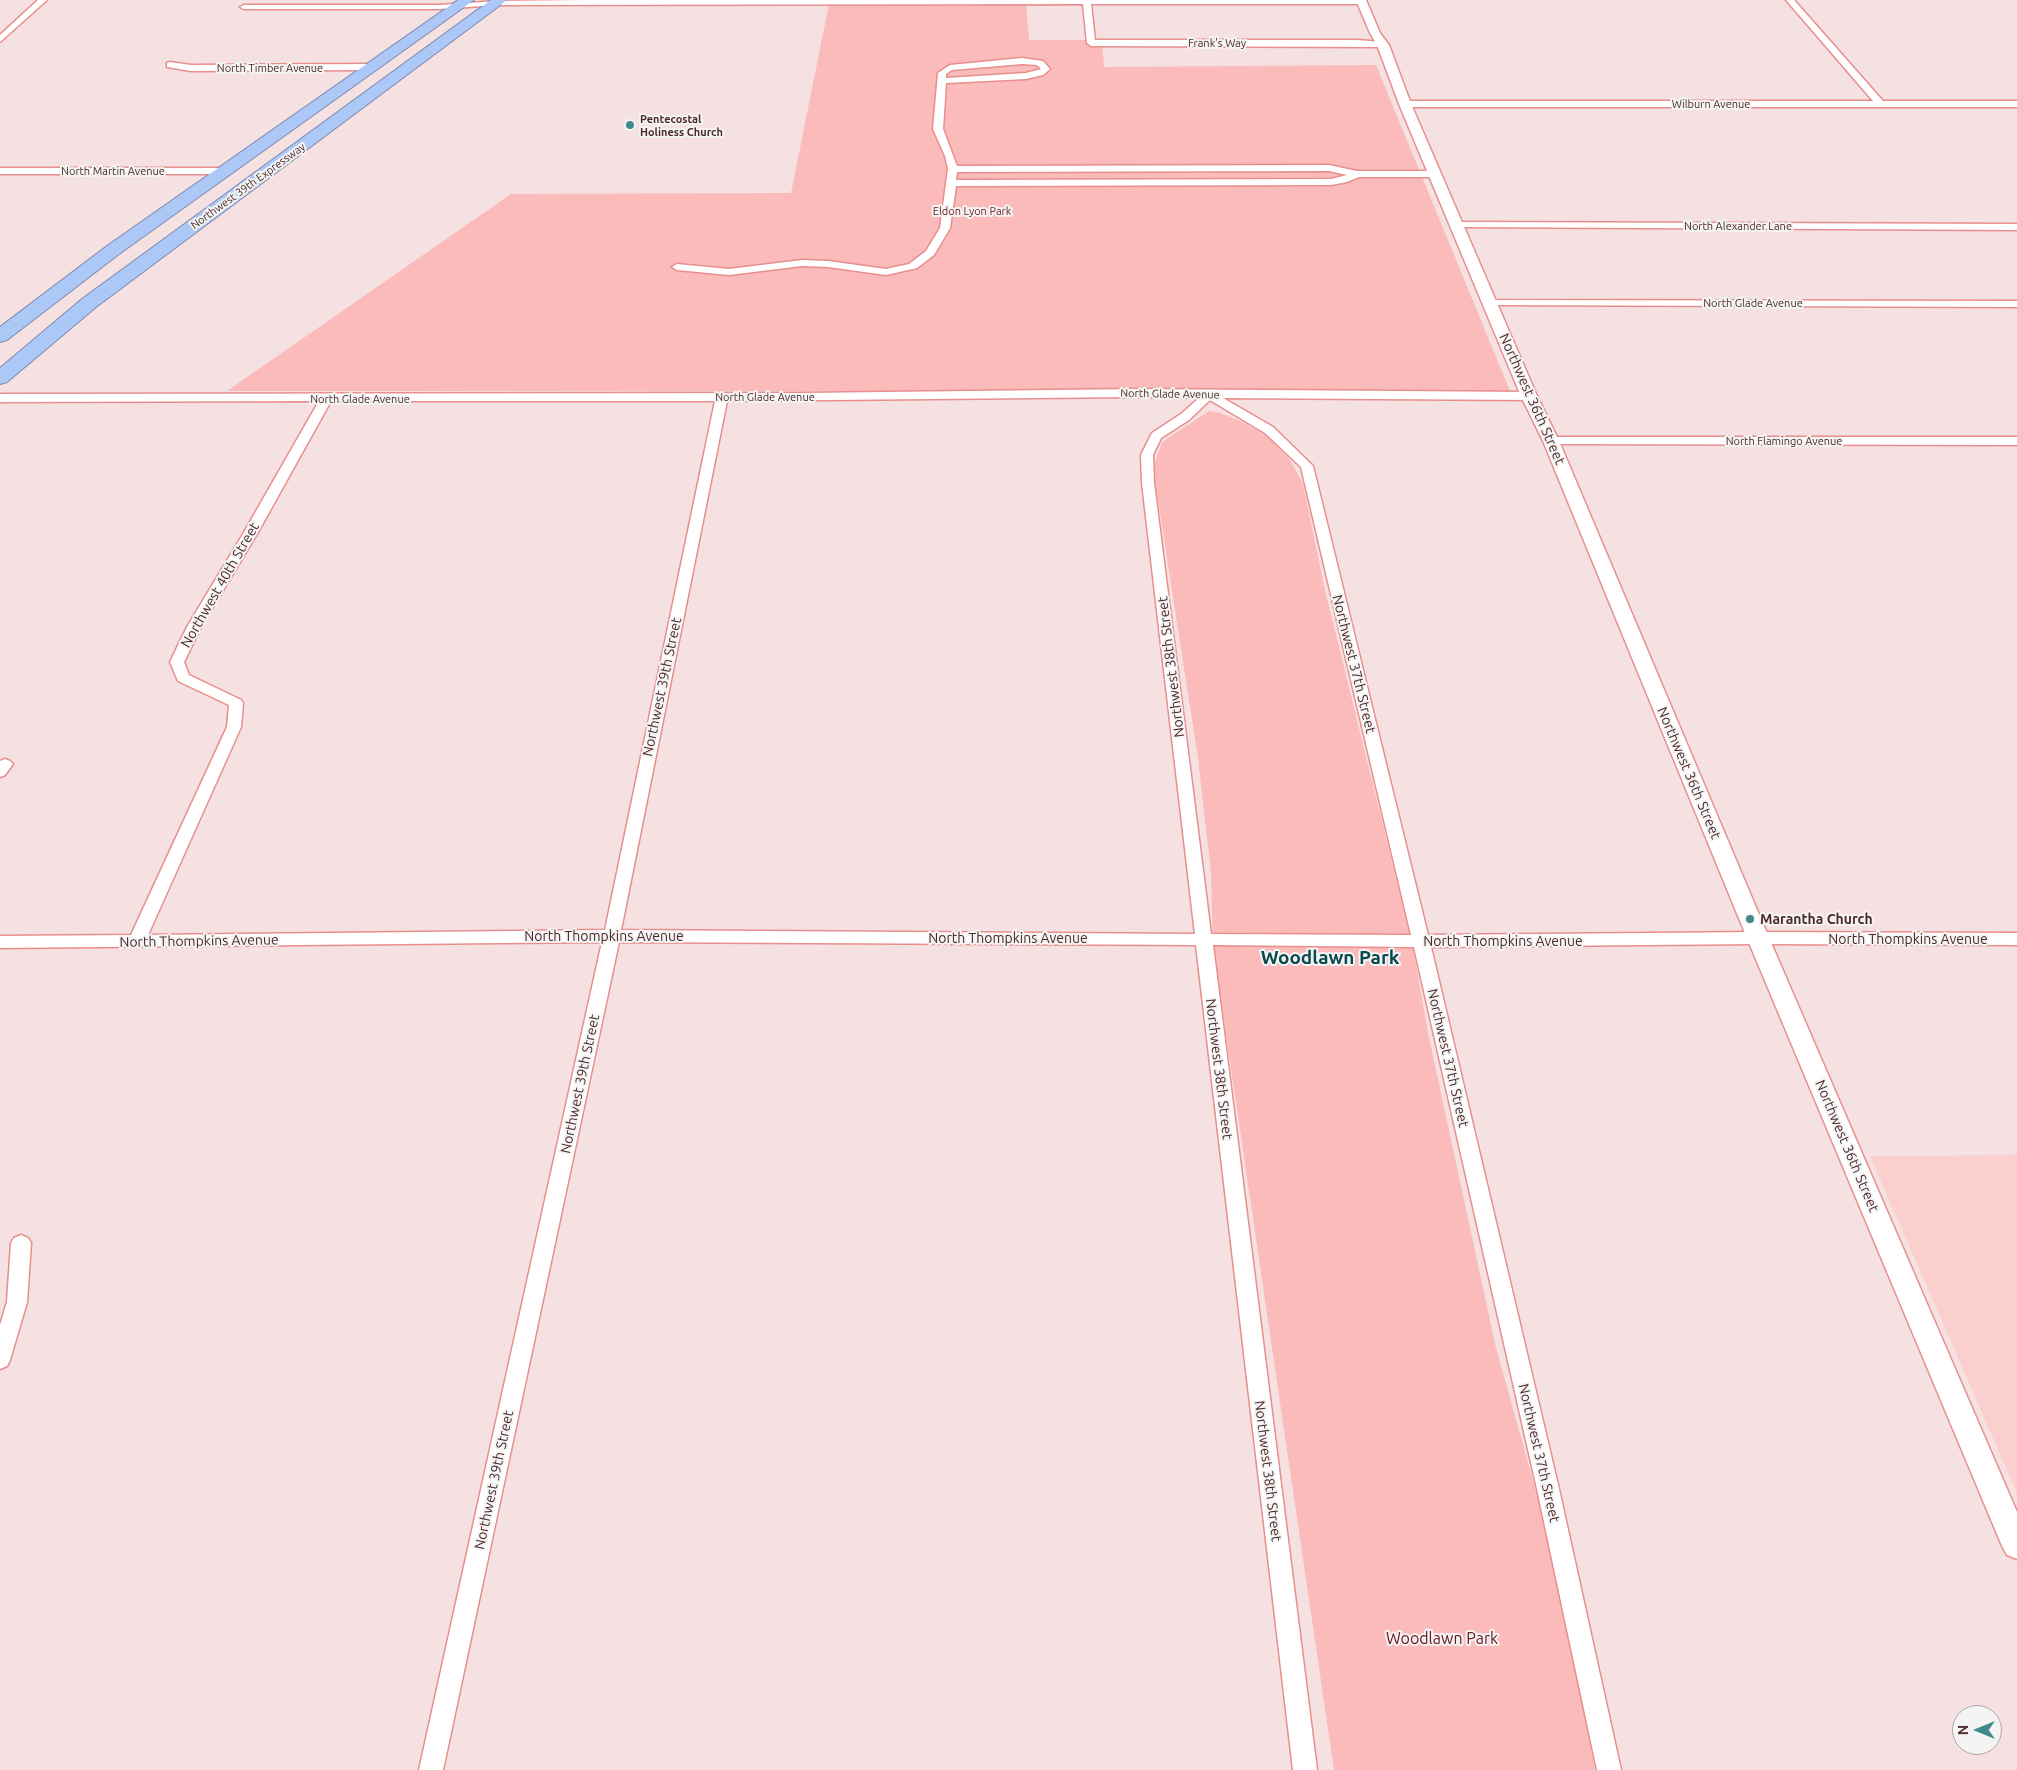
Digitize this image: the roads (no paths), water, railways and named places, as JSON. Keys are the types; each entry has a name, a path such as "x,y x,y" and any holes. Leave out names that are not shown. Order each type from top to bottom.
{"highway":[{"name":"Northwest 39th Expressway","path":"0,378 89,304 499,1"},
{"name":"Northwest 39th Expressway","path":"0,336 113,250 370,67 462,4"},
{"path":"300,118 335,123"},
{"path":"226,171 265,174"}],"street":[{"path":"1,38 42,0"},
{"path":"1790,0 1880,104"},
{"path":"247,3 462,4 499,1 1361,1"},
{"name":"Northwest 36th Street","path":"1361,1 1375,33 1383,45 1405,104 1529,396 1551,441 1758,938 2017,1546"},
{"name":"Frank's Way","path":"1087,2 1091,43 1357,43 1383,45"},
{"path":"677,267 729,272 802,263 828,264 886,272 913,266 930,253 945,228 953,169 950,156 938,129 942,72 967,66 1022,61 1040,63 1046,68 1040,73 1026,76 942,81"},
{"name":"North Timber Avenue","path":"170,65 191,68 370,67"},
{"name":"Wilburn Avenue","path":"1405,104 2017,104"},
{"path":"953,169 1330,168 1357,174 1435,174"},
{"path":"1136,169 1138,183"},
{"name":"North Martin Avenue","path":"0,171 226,171"},
{"path":"950,183 1331,182 1344,180 1357,174"},
{"name":"North Alexander Lane","path":"1458,225 2017,227"},
{"name":"North Glade Avenue","path":"1490,303 2017,304"},
{"name":"North Glade Avenue","path":"0,398 803,397 1136,393 1529,396"},
{"name":"Northwest 38th Street","path":"1209,395 1185,417 1156,436 1146,455 1203,939 1305,1770"},
{"name":"Northwest 37th Street","path":"1209,395 1270,430 1307,466 1421,941 1548,1489 1609,1770"},
{"name":"Northwest 39th Street","path":"431,1770 612,936 722,396"},
{"name":"Northwest 40th Street","path":"136,942 234,727 236,703 183,678 177,662 194,627 250,534 326,399"},
{"name":"North Flamingo Avenue","path":"1551,441 2017,442"},
{"name":"North Thompkins Avenue","path":"0,942 612,936 1421,941 1758,938 2017,939"},
{"path":"0,1360 17,1302 21,1243"}],"place":[{"name":"Pentecostal Holiness Church","path":"630,125"},
{"name":"Marantha Church","path":"1750,919"}],"district":[{"name":"Woodlawn Park","path":"1330,958"}],"park label":[{"name":"Eldon Lyon Park","path":"972,211"}]}
